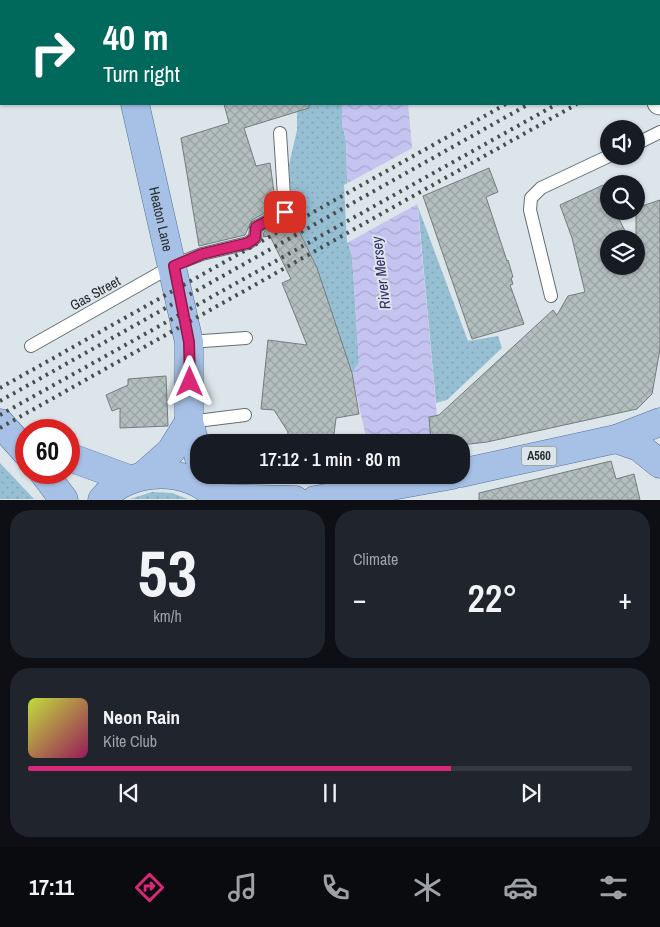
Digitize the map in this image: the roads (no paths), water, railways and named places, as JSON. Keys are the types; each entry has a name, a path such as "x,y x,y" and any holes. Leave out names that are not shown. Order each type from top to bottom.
{"main road":[{"name":"Heaton Lane","path":"135,105 174,266 189,342 190,422 193,434"},
{"path":"102,500 137,477 171,451 190,422"},
{"name":"A560","path":"470,471 616,439 660,422"},
{"path":"616,439 639,447 660,464"},
{"path":"80,460 137,477 181,478 212,491 294,500"},
{"path":"52,484 64,500"},
{"path":"315,500 404,484"}],"lane":[{"path":"645,140 660,132"},
{"name":"Gas Street","path":"31,346 174,266 202,254 248,243 255,238 256,227 285,212 280,133"},
{"path":"551,296 530,210 531,198 541,188 600,160"},
{"path":"189,342 246,338"},
{"path":"190,422 245,415"}],"water":[{"name":"River Mersey","path":"342,105 408,105 437,416 429,417 430,434 365,434 352,373 359,363 352,255 349,247 346,140 342,124"}],"railway":[{"path":"0,388 504,105"},
{"path":"0,401 527,105"},
{"path":"0,415 555,105"},
{"path":"0,428 575,105"}]}
